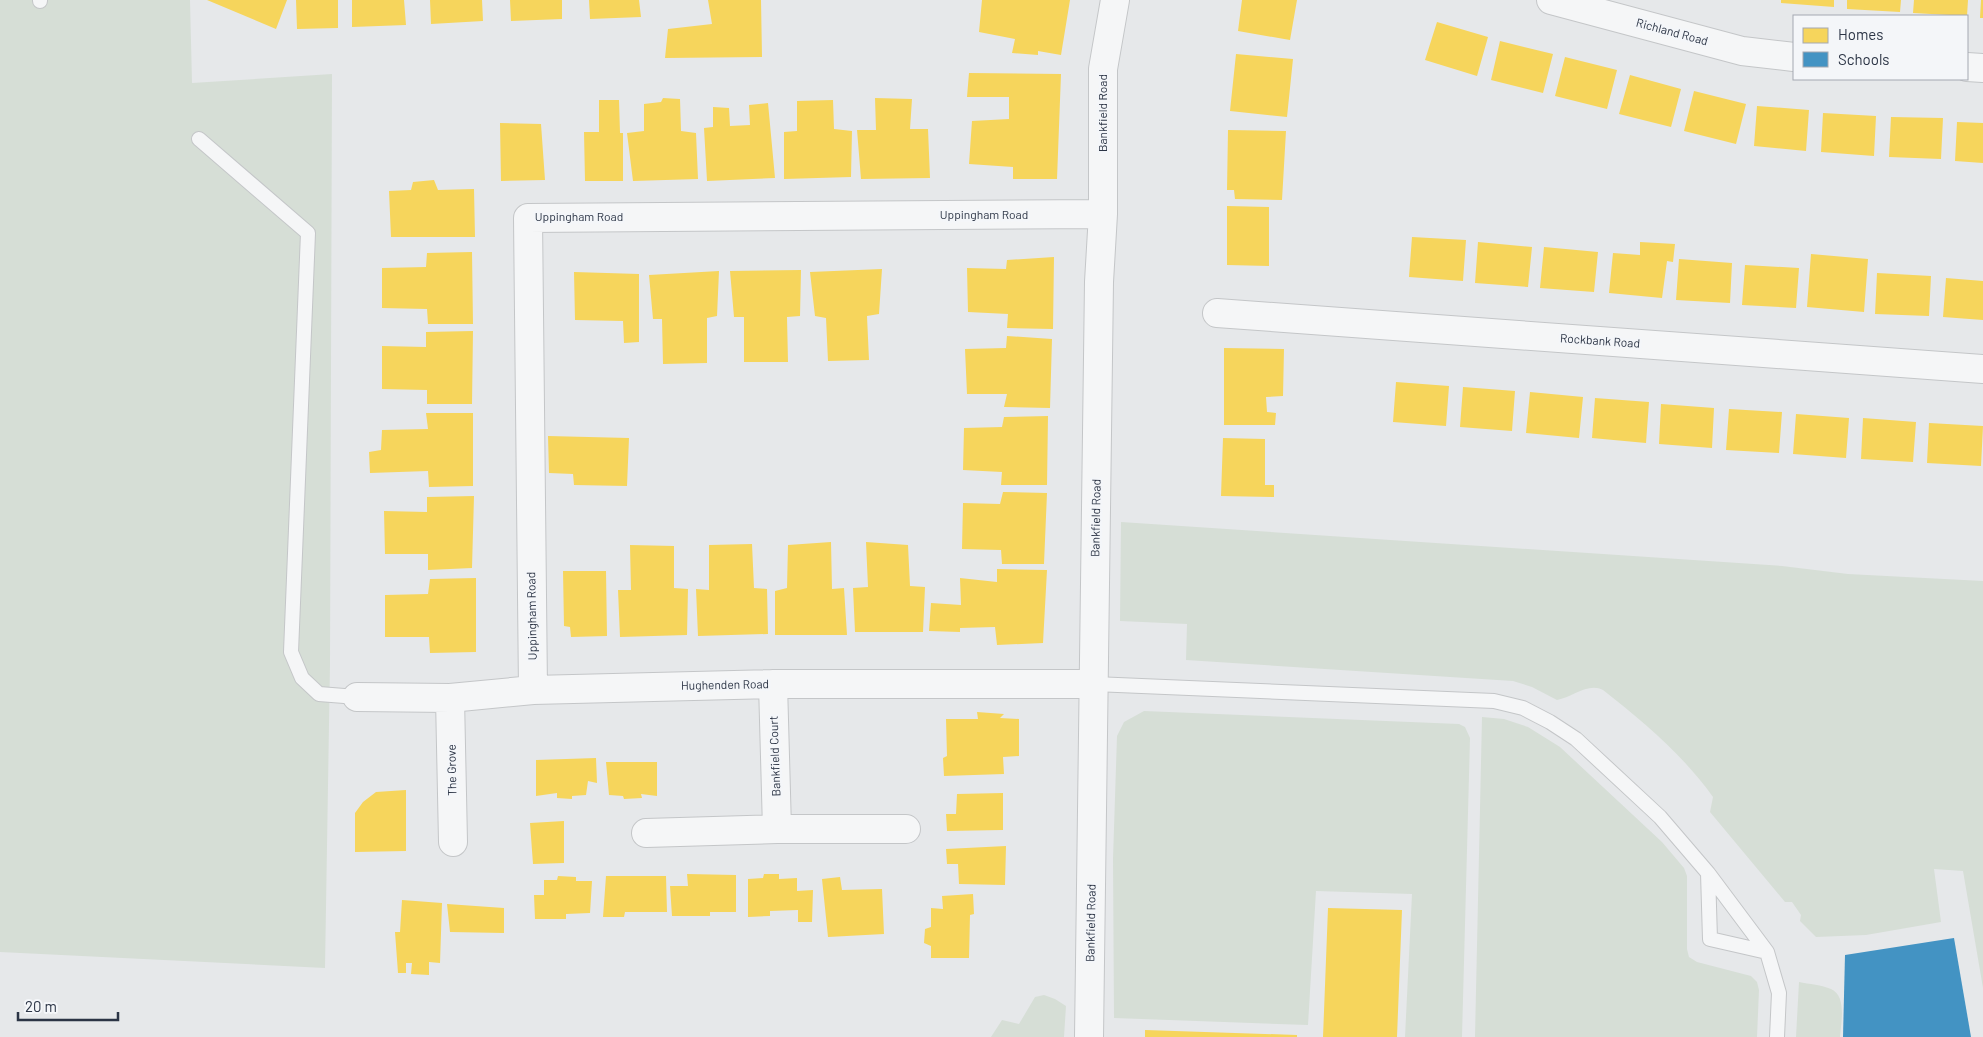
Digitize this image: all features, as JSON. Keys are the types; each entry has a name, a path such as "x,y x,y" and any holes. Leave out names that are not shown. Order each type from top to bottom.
{"street":[{"name":"Bankfield Road","path":"1089,1037 1099,282 1103,214 1103,69 1115,0"},
{"name":"Richland Road","path":"1551,0 1742,50 1793,57"},
{"path":"1968,67 1983,68"},
{"name":"Uppingham Road","path":"532,690 528,218 1103,214"},
{"name":"Rockbank Road","path":"1217,313 1983,369"},
{"name":"Hughenden Road","path":"357,697 450,698 532,690 773,684 1094,684"},
{"name":"Bankfield Court","path":"773,684 777,829"},
{"name":"The Grove","path":"450,698 453,842"},
{"path":"646,833 777,829 906,829"}],"lane":[{"path":"199,138 308,233 291,652 302,678 319,694 357,697"},
{"path":"1094,684 1494,701 1523,708 1550,722 1576,739 1660,817 1708,873 1767,952 1778,993 1777,1037"},
{"path":"1708,873 1710,939 1767,952"}],"shaded area":[{"path":"0,0 190,0 192,83 332,74 330,664 325,968 0,952"},
{"path":"1121,522 1782,566 1848,574 1983,581 1983,988 1963,871 1934,869 1941,922 1866,935 1816,937 1800,921 1801,915 1792,902 1785,902 1710,812 1713,797 1689,767 1648,727 1603,690 1598,688 1586,689 1557,700 1532,687 1513,681 1186,660 1187,624 1120,621"},
{"path":"1144,711 1459,724 1465,727 1470,738 1462,1037 1405,1037 1412,894 1316,891 1308,1025 1114,1018 1113,859 1117,736 1124,722"},
{"path":"1482,717 1504,719 1528,727 1560,747 1662,842 1684,868 1687,876 1687,949 1689,957 1697,962 1751,976 1757,982 1759,990 1757,1037 1475,1037"},
{"path":"1799,982 1824,986 1836,992 1842,1010 1840,1037 1796,1037"},
{"path":"1044,995 1066,1006 1064,1037 991,1037 1002,1020 1019,1024 1035,997"}],"building: Homes":[{"path":"207,0 287,0 276,29"},
{"path":"296,0 338,0 338,28 297,29"},
{"path":"352,0 404,0 406,25 352,27"},
{"path":"430,0 482,0 483,21 431,24"},
{"path":"510,0 562,0 562,19 511,21"},
{"path":"589,0 639,0 641,17 590,19"},
{"path":"708,0 761,0 762,57 665,58 668,29 712,24"},
{"path":"982,0 1070,0 1061,55 1038,51 1038,55 1012,53 1015,39 979,32"},
{"path":"1242,0 1297,0 1290,40 1238,31"},
{"path":"1781,0 1834,0 1834,7 1781,3"},
{"path":"1847,0 1901,0 1900,12 1847,9"},
{"path":"1914,0 1968,0 1967,15 1913,13"},
{"path":"1981,0 1983,0 1983,18 1980,18"},
{"path":"1437,22 1488,37 1477,76 1425,60"},
{"path":"1500,41 1553,54 1543,93 1491,80"},
{"path":"1236,54 1293,59 1287,117 1230,111"},
{"path":"1565,57 1617,70 1607,109 1555,96"},
{"path":"969,73 1061,74 1057,179 1013,179 1013,167 969,164 972,121 1009,119 1009,97 967,97"},
{"path":"1630,75 1681,89 1671,127 1619,114"},
{"path":"1694,91 1746,104 1736,144 1684,131"},
{"path":"663,98 680,99 681,131 696,133 698,179 633,181 627,133 644,131 644,104 661,102"},
{"path":"875,98 912,99 910,129 928,129 930,178 861,179 857,130 876,130"},
{"path":"599,100 619,100 620,133 623,133 623,181 585,181 584,132 599,132"},
{"path":"833,100 834,129 852,131 851,177 784,179 784,132 797,131 797,101"},
{"path":"768,103 775,178 707,181 704,128 713,127 713,107 729,108 730,126 750,125 749,105"},
{"path":"1757,106 1809,110 1806,151 1754,146"},
{"path":"1823,113 1876,116 1874,156 1821,152"},
{"path":"1891,117 1943,118 1941,159 1889,157"},
{"path":"1957,122 1983,123 1983,163 1955,161"},
{"path":"500,123 541,124 545,180 501,181"},
{"path":"1228,130 1286,131 1282,200 1235,199 1234,190 1227,190"},
{"path":"434,180 438,190 474,189 475,237 391,237 389,191 411,190 413,182"},
{"path":"1227,206 1269,207 1269,266 1227,265"},
{"path":"1412,237 1466,240 1463,281 1409,277"},
{"path":"1478,242 1532,247 1528,287 1475,283"},
{"path":"1640,242 1675,244 1673,262 1667,261 1662,298 1609,293 1613,253 1640,255"},
{"path":"1544,247 1598,252 1594,292 1540,288"},
{"path":"472,252 473,324 428,324 427,309 382,308 382,268 426,267 427,253"},
{"path":"1811,254 1868,259 1864,312 1807,307"},
{"path":"1054,257 1053,329 1007,328 1008,314 968,312 967,268 1006,269 1007,260"},
{"path":"1679,259 1732,263 1730,303 1676,300"},
{"path":"1745,265 1799,268 1796,308 1742,305"},
{"path":"882,269 879,314 867,316 869,360 828,361 826,318 815,316 810,272"},
{"path":"801,270 800,316 787,317 788,362 744,362 744,317 734,317 730,271"},
{"path":"719,271 717,316 707,318 707,363 663,364 662,319 653,319 649,275"},
{"path":"574,272 639,274 639,342 624,343 623,321 575,320"},
{"path":"1877,273 1931,276 1929,316 1875,314"},
{"path":"1946,278 1983,281 1983,320 1943,317"},
{"path":"473,331 472,404 427,404 427,390 382,389 382,346 426,347 426,332"},
{"path":"1007,336 1052,339 1050,408 1004,407 1007,394 967,394 965,349 1006,348"},
{"path":"1224,348 1284,349 1283,396 1266,397 1267,412 1276,413 1275,425 1224,425"},
{"path":"1396,382 1449,386 1446,426 1393,422"},
{"path":"1463,387 1515,391 1512,431 1460,427"},
{"path":"1530,392 1583,397 1579,438 1526,433"},
{"path":"1595,398 1649,402 1646,443 1592,438"},
{"path":"1661,404 1714,408 1712,448 1659,444"},
{"path":"1729,409 1782,412 1779,453 1726,450"},
{"path":"426,413 473,413 473,486 429,487 428,471 370,473 369,452 381,450 382,430 428,429"},
{"path":"1796,414 1849,418 1846,458 1793,454"},
{"path":"1048,416 1047,485 1001,485 1002,472 963,470 964,428 1002,427 1004,417"},
{"path":"1863,418 1916,422 1913,462 1861,459"},
{"path":"1929,423 1983,426 1981,466 1927,463"},
{"path":"548,436 629,438 627,486 574,485 573,474 549,473"},
{"path":"1223,438 1265,439 1265,485 1274,485 1274,497 1221,496"},
{"path":"1003,492 1047,493 1044,564 1002,564 1001,550 962,549 963,503 1000,504"},
{"path":"474,496 472,568 428,570 428,554 385,554 384,511 427,512 427,497"},
{"path":"831,542 832,589 844,588 847,635 775,635 775,591 787,588 788,545"},
{"path":"866,542 908,545 910,586 925,587 923,632 855,632 853,588 868,587"},
{"path":"752,544 754,588 767,589 768,634 698,636 696,589 709,590 709,545"},
{"path":"630,545 674,546 674,588 688,589 687,635 620,637 618,590 631,590"},
{"path":"997,569 1047,570 1043,643 997,645 995,627 960,628 960,632 929,631 931,603 961,605 960,578 997,582"},
{"path":"563,571 606,571 607,636 571,637 570,627 564,626"},
{"path":"476,578 476,652 430,653 429,637 385,637 385,595 428,594 430,579"},
{"path":"977,712 1004,714 1000,718 1019,719 1019,756 1003,757 1004,774 944,776 943,758 947,756 946,719 978,719"},
{"path":"596,758 597,783 588,781 586,795 572,796 572,799 557,798 557,793 536,796 536,760"},
{"path":"606,762 657,762 657,796 641,794 642,798 624,799 623,796 609,795"},
{"path":"406,790 406,851 355,852 355,813 363,802 376,792"},
{"path":"1003,793 1003,830 947,831 946,814 956,814 957,794"},
{"path":"564,821 564,863 533,864 530,823"},
{"path":"1006,846 1005,885 959,884 958,864 947,864 946,849"},
{"path":"687,874 736,875 736,912 710,912 710,916 672,916 670,886 688,886"},
{"path":"764,874 779,874 779,879 797,878 797,891 813,890 812,922 798,922 798,910 770,911 770,916 748,917 748,879 763,878"},
{"path":"558,876 576,877 576,881 592,881 590,913 566,914 566,919 535,919 534,895 544,895 544,880 557,880"},
{"path":"606,876 666,876 667,912 625,912 624,917 603,917"},
{"path":"840,877 842,890 882,889 884,934 828,937 822,879"},
{"path":"973,894 974,914 970,915 969,958 931,958 931,946 924,943 925,929 931,927 931,908 943,909 942,896"},
{"path":"402,900 442,903 440,963 429,962 429,975 411,974 412,963 406,963 406,973 398,973 395,932 400,932"},
{"path":"447,904 504,908 504,933 450,932"},
{"path":"1328,908 1402,910 1397,1037 1323,1037"},
{"path":"1145,1030 1297,1035 1297,1037 1145,1037"}],"building: Schools":[{"path":"1954,938 1971,1037 1843,1037 1845,955"}]}
